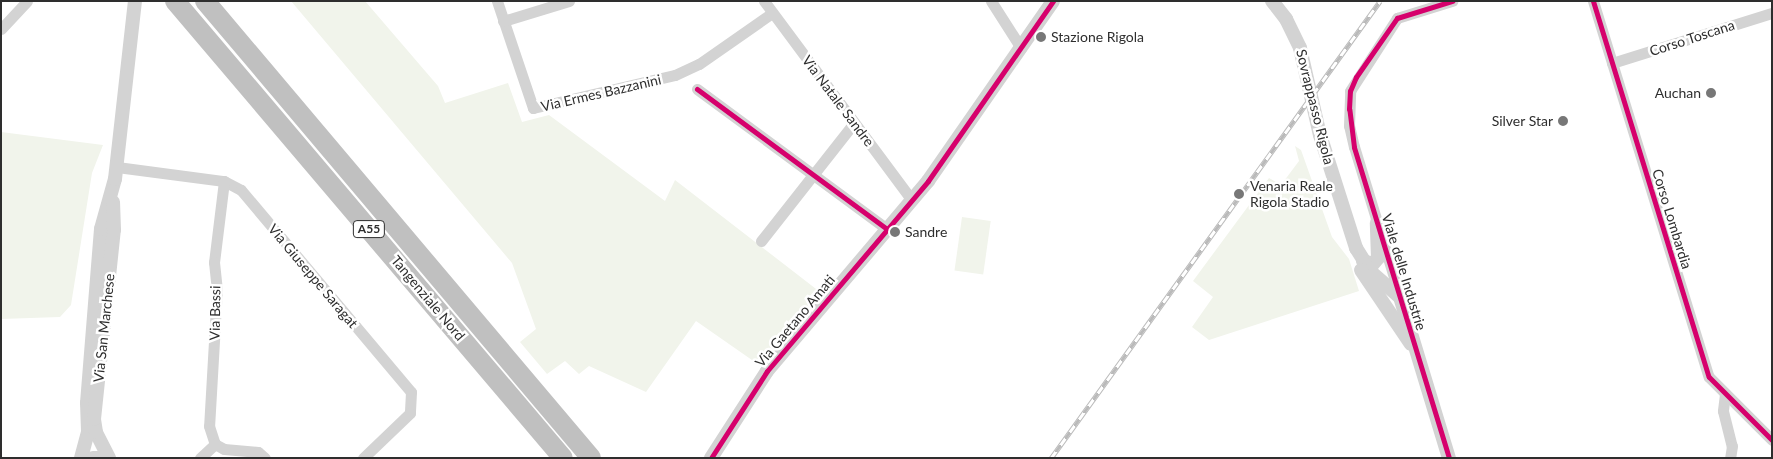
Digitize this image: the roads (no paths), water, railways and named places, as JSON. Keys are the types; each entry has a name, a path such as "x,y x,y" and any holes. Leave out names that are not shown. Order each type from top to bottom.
{"highway":[{"name":"Tangenziale Nord","path":"175,1 563,458"},
{"name":"Tangenziale Nord","path":"205,1 591,458"}],"street":[{"path":"1,29 27,1"},
{"name":"Via San Marchese","path":"81,458 88,431 87,403 100,237 113,194 135,1"},
{"path":"497,1 503,21 570,1"},
{"name":"Via Natale Sandre","path":"764,1 912,200"},
{"path":"991,1 1022,48"},
{"name":"Via Gaetano Amati","path":"712,458 772,365 912,200 977,114 1053,1"},
{"name":"Sovrappasso Rigola","path":"1272,1 1286,19 1300,48 1320,135 1346,218"},
{"name":"Viale delle Industrie","path":"1449,458 1349,126 1350,91 1397,18 1452,1"},
{"name":"Corso Lombardia","path":"1593,1 1710,377 1725,394 1759,424 1772,440"},
{"name":"Via Ermes Bazzanini","path":"503,21 533,108 675,75 700,64 772,13"},
{"name":"Corso Toscana","path":"1612,63 1772,13"},
{"path":"698,89 887,229"},
{"path":"762,241 854,123"},
{"name":"Via Giuseppe Saragat","path":"117,167 224,181 240,190 411,392 410,413 362,458"},
{"name":"Via Bassi","path":"215,444 209,426 217,289 214,262 224,181"},
{"name":"Via San Marchese","path":"109,458 96,432 94,419 114,230 113,194"},
{"name":"Viale delle Industrie","path":"1346,218 1362,262 1400,297"},
{"path":"1362,262 1369,264 1378,258 1377,223"},
{"name":"Viale delle Industrie","path":"1356,248 1362,273 1418,355"},
{"path":"1725,394 1723,411 1732,446 1730,458"},
{"name":"Corso Lombardia","path":"1759,424 1772,430"},
{"path":"200,458 215,444 233,452 258,452 265,458"},
{"path":"93,458 101,458"}],"railway":[{"path":"1051,458 1380,1"}],"place":[{"name":"Stazione Rigola","path":"1041,37"},
{"name":"Auchan","path":"1711,93"},
{"name":"Silver Star","path":"1563,121"},
{"name":"Venaria Reale Rigola Stadio","path":"1239,194"},
{"name":"Sandre","path":"895,232"}]}
